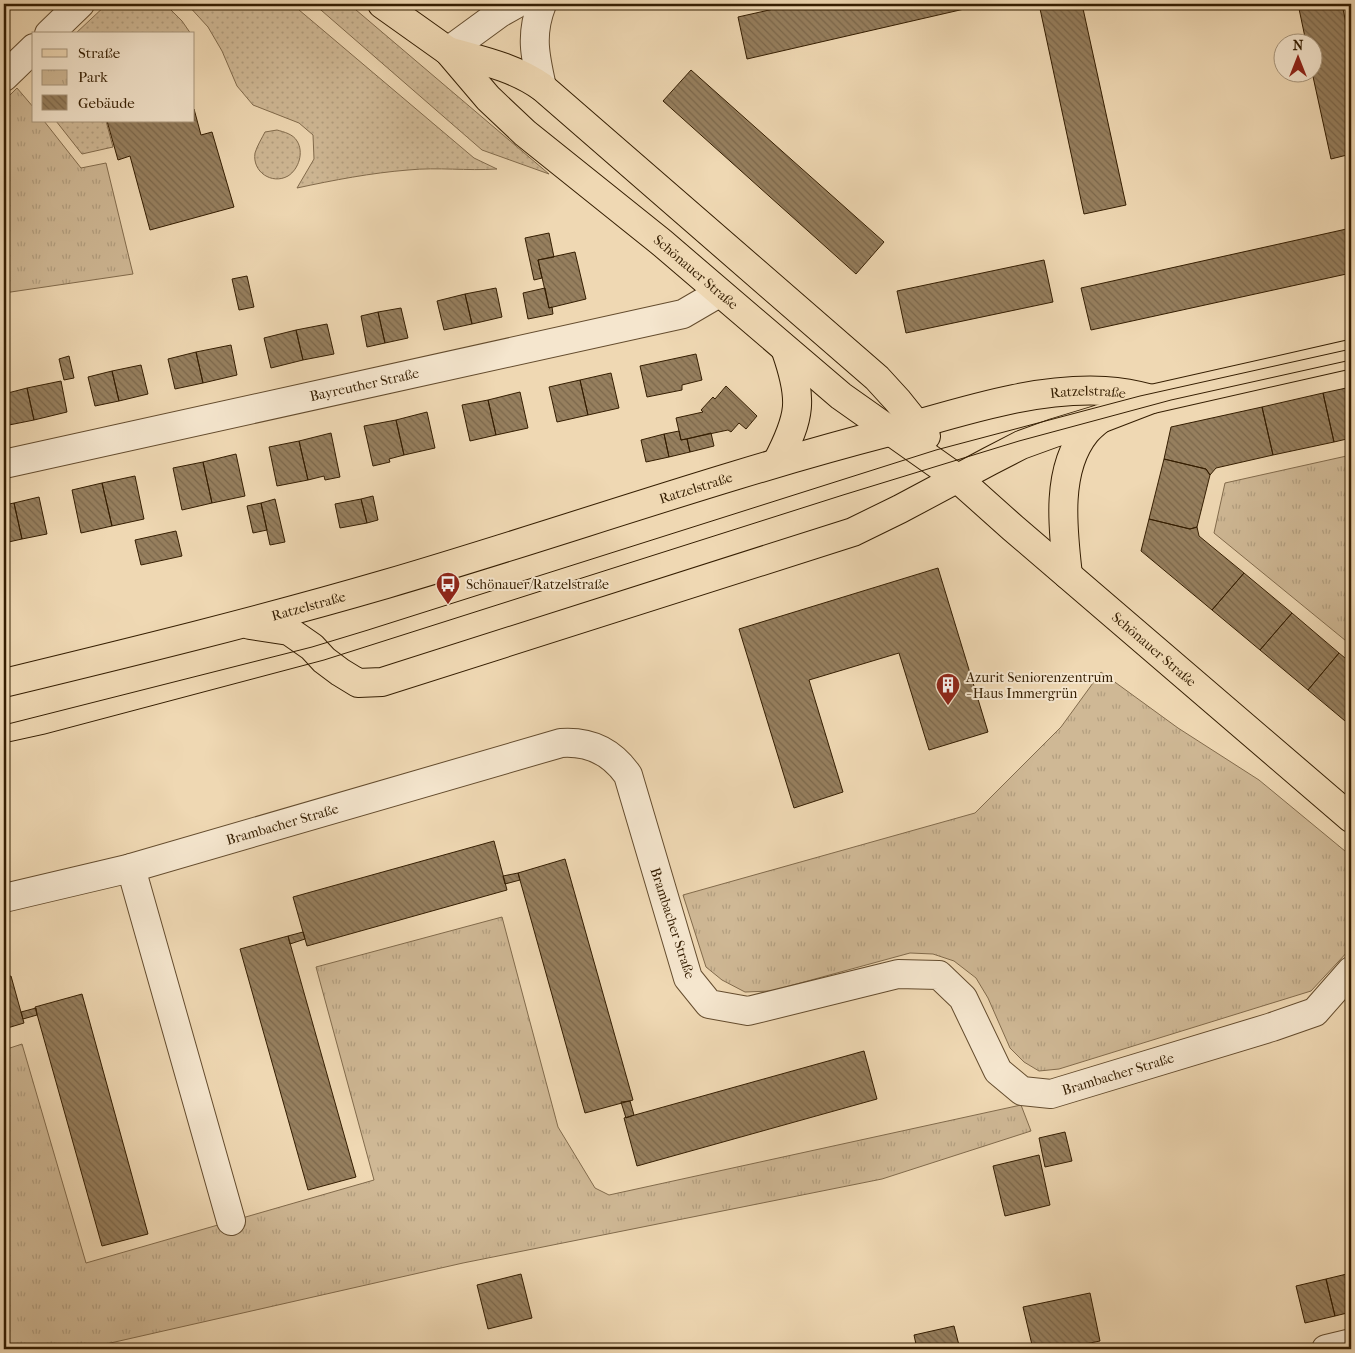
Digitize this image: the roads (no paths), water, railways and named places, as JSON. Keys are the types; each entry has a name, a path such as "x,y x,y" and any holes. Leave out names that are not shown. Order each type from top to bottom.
{"main road":[{"name":"Schönauer Straße","path":"382,4 448,50 488,98 519,128 661,242 786,351 841,396 957,478 1351,818"},
{"name":"Schönauer Straße","path":"448,50 501,66 528,77 542,87 877,378 917,424 957,478"},
{"path":"777,462 794,425 798,408 796,385 786,351"},
{"name":"Ratzelstraße","path":"244,624 289,631 312,647 340,672 358,683 382,682 853,532 1021,445 1100,419 1152,399 1351,354"},
{"name":"Ratzelstraße","path":"4,683 244,624 386,584 777,462 999,403 1076,391 1108,391 1152,399"},
{"name":"Ratzelstraße","path":"1068,575 1063,518 1064,488 1074,453 1085,433 1100,419"}],"street":[{"path":"51,32 80,4"},
{"path":"448,50 500,13 516,4"},
{"path":"542,4 536,22 533,41 542,87"},
{"path":"4,78 32,50"},
{"name":"Bayreuther Straße","path":"4,464 683,314 720,293"},
{"name":"Brambacher Straße","path":"4,898 131,868 561,743 574,742 587,744 605,753 620,763 628,775 688,978 709,1004 748,1011 898,974 938,975 963,998 998,1071 1022,1091 1051,1094 1272,1027 1315,1012 1351,971"},
{"path":"131,868 230,1221"},
{"path":"1326,1349 1351,1344"}],"tram line":[{"path":"4,725 312,647 936,450 1140,396 1351,349"},
{"path":"4,743 45,734 324,660 1019,441 1171,400 1351,360"}],"place":[{"name":"Schönauer/Ratzelstraße","path":"448,605"},
{"name":"Azurit Seniorenzentrum - Haus Immergrün","path":"948,706"}]}
